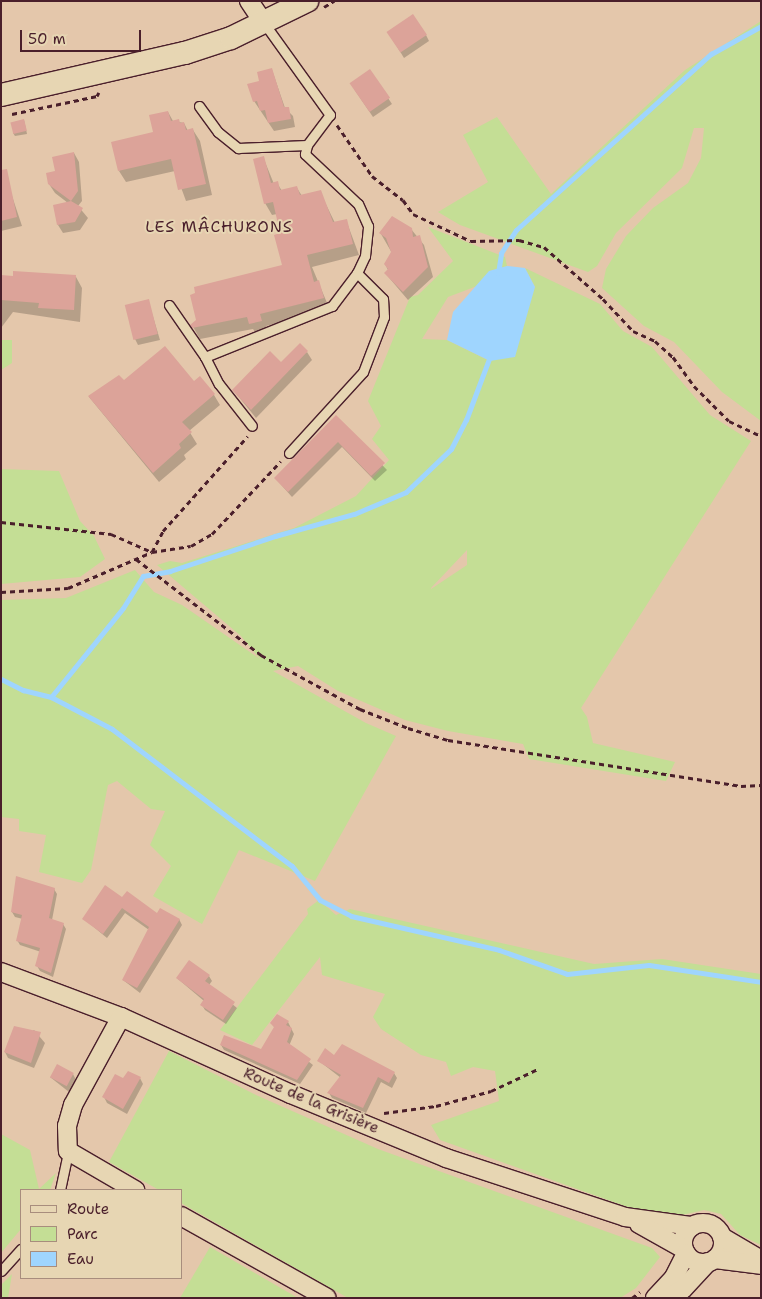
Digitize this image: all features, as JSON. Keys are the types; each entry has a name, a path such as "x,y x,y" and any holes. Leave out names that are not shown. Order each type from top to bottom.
{"street":[{"path":"249,1 264,23"},
{"path":"1,95 185,53 264,23 307,1"},
{"name":"Route de la Grisière","path":"1,972 121,1017 354,1121 526,1187 625,1217 692,1226 706,1223 719,1231 722,1237 761,1260"},
{"path":"121,1017 73,1105 67,1126 68,1151 133,1189"},
{"path":"182,1217 327,1298"},
{"name":"Route de la Grisière","path":"625,1217 685,1251 695,1261 711,1260 761,1266"},
{"path":"656,1298 673,1279 685,1251 684,1236 692,1226"},
{"path":"668,1298 683,1289 722,1249 722,1237"}],"lane":[{"path":"205,357 332,306 357,273 365,256 368,226 358,204 305,154 307,145 330,114 264,23"},
{"path":"199,106 218,132 238,148 307,145"},
{"path":"290,453 363,372 384,318 383,300 357,273"},
{"path":"169,305 205,357 219,384 252,426"},
{"path":"60,1189 68,1151"},
{"path":"1,1271 20,1250"}],"path":[{"path":"330,114 372,176 403,200 413,214 471,241 489,243 504,239 520,240 544,247 603,299 633,331 655,341 673,357 694,386 729,421 761,436"},
{"path":"152,552 163,531 229,460 252,426"},
{"path":"1,592 68,588 152,552 191,546 212,534 247,494 290,453"},
{"path":"1,522 111,534 152,552"},
{"path":"136,559 261,655 360,709 408,728 457,742 741,786 761,785"},
{"path":"354,1121 362,1114 395,1114 491,1091 538,1069"}],"green space":[{"path":"761,21 761,421 722,392 674,342 644,326 602,288 606,269 626,236 653,208 688,183 701,158 704,128 694,128 682,168 616,233 597,266 588,272 460,225 438,212 488,182 463,135 497,117 551,194 685,70"},
{"path":"428,227 505,257 507,266 490,271 477,286 448,297 422,339 447,340 490,361 535,287 525,268 600,304 623,331 652,347 710,415 751,441 581,708 587,717 593,743 675,762 666,781 529,759 523,744 448,731 405,720 338,691 298,666 273,671 366,723 396,736 315,881 239,850 202,924 153,896 171,866 150,845 165,811 151,809 117,781 108,785 91,870 82,883 39,872 46,835 19,831 19,819 1,817 1,600 66,598 135,570 154,592 182,605 260,659 241,636 157,565 170,561 182,563 294,528 356,496 389,460 372,439 381,426 368,401 410,297 418,295 453,261","holes":["467,550 467,565 431,589"]},
{"path":"1,340 12,340 12,363 1,370"},
{"path":"1,469 59,471 80,521 94,536 105,559 80,577 1,584"},
{"path":"319,900 336,915 350,909 594,964 662,959 761,974 761,1245 740,1235 721,1214 704,1210 678,1216 633,1209 440,1140 431,1125 499,1101 495,1071 473,1067 451,1076 446,1062 421,1055 381,1029 373,1017 385,994 322,975 320,957 252,1045 220,1030 308,914 307,909"},
{"path":"169,1051 256,1095 378,1149 652,1248 660,1257 636,1288 620,1298 348,1298 182,1204 182,1189 157,1189 109,1162"},
{"path":"1,1134 30,1150 39,1189 20,1189 20,1230 1,1253"},
{"path":"56,1173 50,1189 39,1189"},
{"path":"210,1247 298,1298 180,1298"},
{"path":"12,1274 8,1298 1,1298 1,1285"}],"water":[{"path":"507,266 525,268 535,287 515,357 490,361 447,340 453,312 489,271"}],"building":[{"path":"413,14 427,35 400,53 386,32"},
{"path":"272,68 284,107 289,107 291,119 268,123 265,110 260,111 257,101 253,102 247,84 259,81 257,72"},
{"path":"370,69 390,98 370,112 350,83"},
{"path":"168,111 171,121 179,119 180,123 184,122 186,130 193,128 206,184 178,190 171,159 118,171 111,142 153,132 149,115"},
{"path":"24,119 27,131 13,134 10,122"},
{"path":"74,152 78,191 71,201 48,184 46,173 55,171 52,157"},
{"path":"264,156 271,183 278,181 280,190 297,186 300,195 321,190 333,222 347,219 353,244 307,255 314,282 319,280 324,298 260,314 262,321 249,324 247,317 192,328 190,325 196,320 190,295 195,293 194,287 282,265 274,235 280,233 273,202 264,204 253,159"},
{"path":"7,169 17,217 1,221 1,170"},
{"path":"71,201 83,208 75,222 57,225 53,205"},
{"path":"392,216 412,228 413,237 420,235 428,267 403,292 384,273 388,269 384,264 391,252 386,238 379,233"},
{"path":"13,271 76,275 74,310 38,308 39,303 1,300 1,275 13,276"},
{"path":"149,299 158,334 133,340 125,305"},
{"path":"300,343 308,351 251,410 232,390 270,351 281,362"},
{"path":"165,346 194,381 200,376 215,394 182,422 192,432 179,444 181,448 153,473 88,396 119,375 124,380"},
{"path":"336,415 385,463 371,476 338,442 288,492 274,478"},
{"path":"16,876 55,888 49,918 64,923 51,973 35,966 40,948 16,941 22,915 11,912"},
{"path":"105,885 122,897 127,891 157,913 160,908 180,919 137,988 122,980 149,927 122,908 103,934 82,919"},
{"path":"189,960 210,975 205,981 235,1002 223,1020 200,1005 204,999 176,978"},
{"path":"277,1014 289,1021 286,1025 292,1028 287,1042 311,1059 297,1080 220,1045 224,1035 261,1049 274,1027 270,1023"},
{"path":"14,1026 41,1032 31,1063 4,1052"},
{"path":"342,1044 395,1072 389,1083 378,1077 363,1108 327,1093 341,1075 317,1061 325,1048 334,1055"},
{"path":"57,1064 74,1073 67,1086 50,1077"},
{"path":"128,1071 141,1077 123,1109 102,1097 115,1074 123,1078"}],"waterway":[{"path":"498,273 501,253 516,230 711,54 761,26"},
{"path":"51,697 123,608 143,576 170,571 275,536 354,514 406,492 451,449 466,420 490,356"},
{"path":"1,679 23,690 51,697 112,729 292,866 320,900 351,916 499,950 567,974 649,965 761,982"}],"district":[{"name":"LES MÂCHURONS","path":"219,227"}]}
